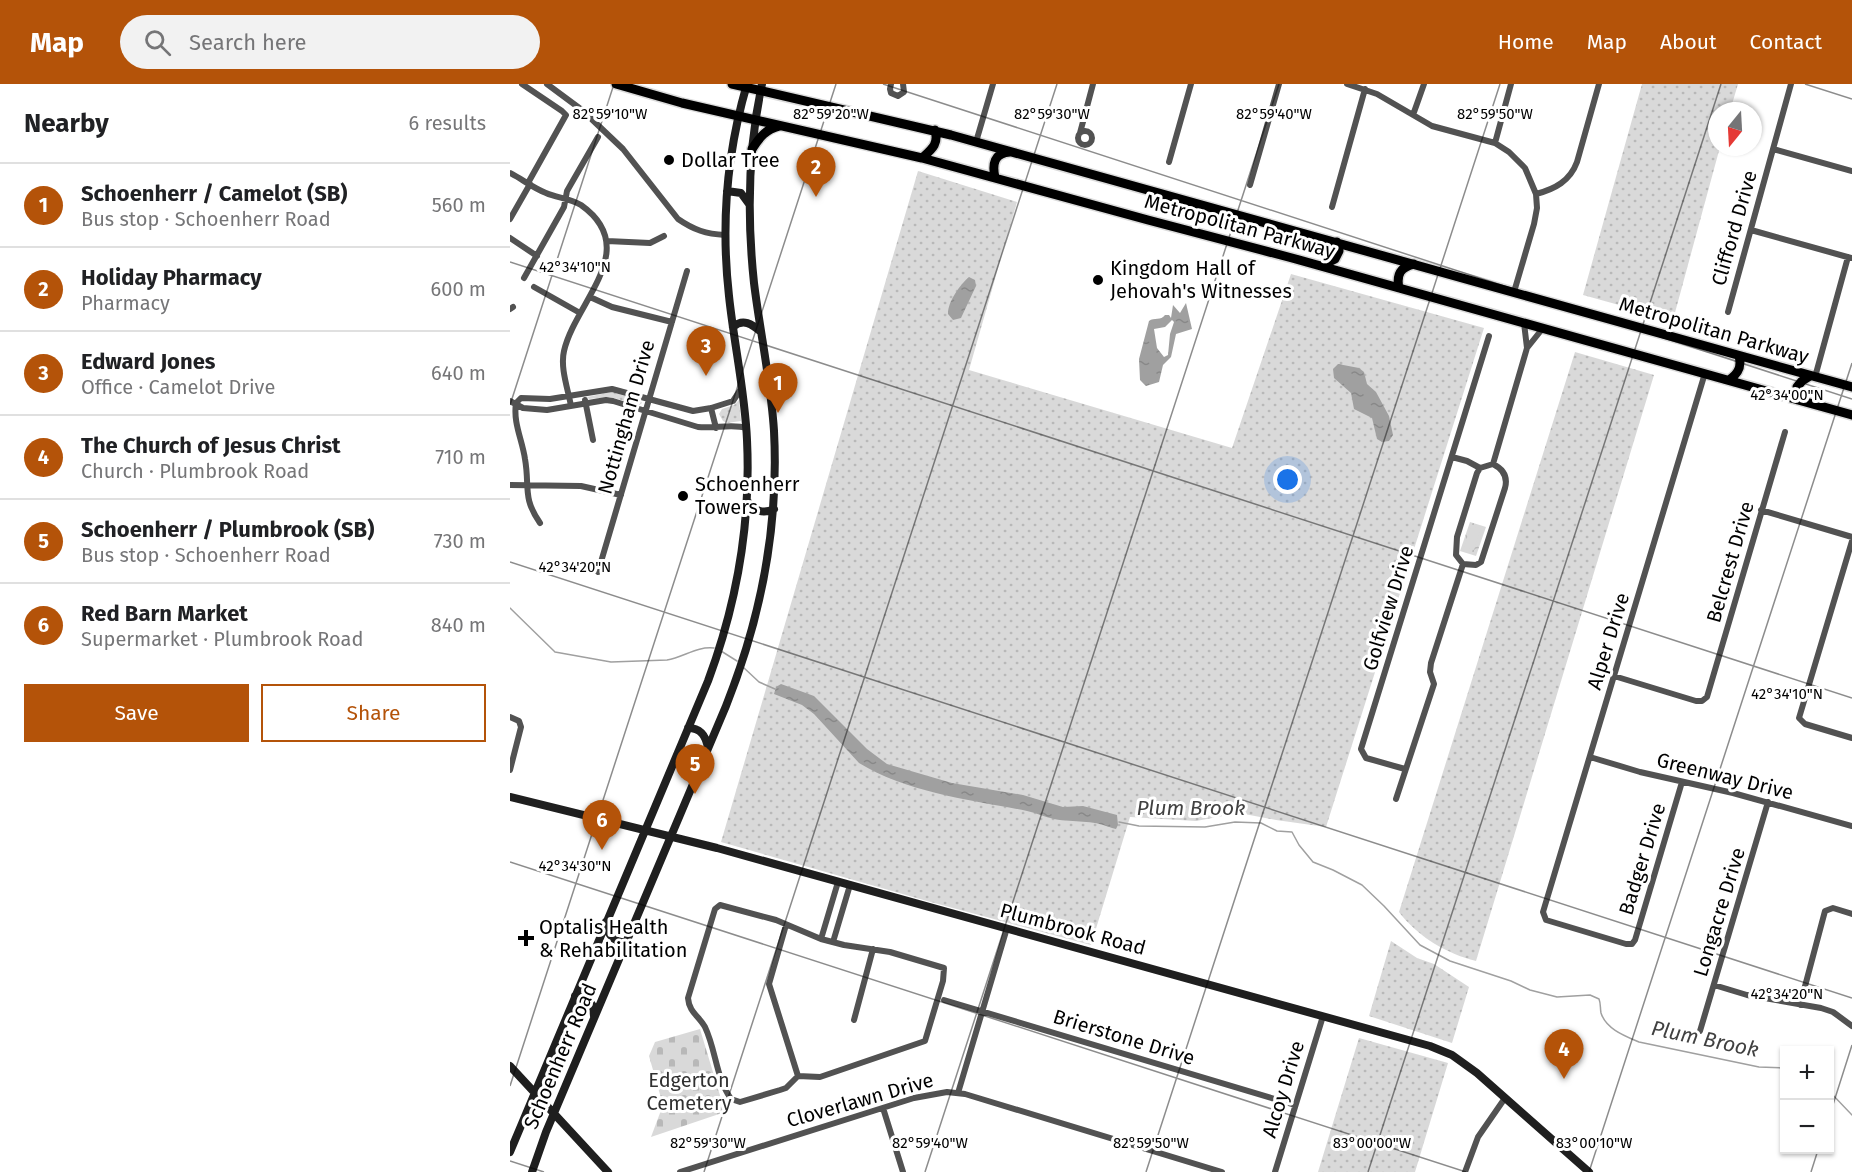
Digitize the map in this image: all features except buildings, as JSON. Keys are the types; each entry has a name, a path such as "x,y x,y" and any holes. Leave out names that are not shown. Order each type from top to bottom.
{"main road":[{"name":"Metropolitan Parkway","path":"616,84 674,101 922,158 1321,266 1852,415"},
{"name":"Metropolitan Parkway","path":"732,84 761,87 935,130 1852,387"},
{"name":"Schoenherr Road","path":"510,1152 708,681 720,647 739,573 747,501 747,428 727,275 725,235 728,191 739,116 747,86"},
{"name":"Schoenherr Road","path":"532,1172 733,690 745,656 765,581 774,509 774,431 752,260 750,204 752,149 761,87"},
{"path":"752,149 762,135 769,129 780,125"},
{"path":"922,158 935,146 937,139 935,130"},
{"path":"995,178 993,166 996,158 1004,153 1012,152"},
{"path":"728,191 741,194 750,204"},
{"path":"1321,266 1335,259 1339,251 1337,242"},
{"path":"1399,288 1400,272 1405,267 1414,264"},
{"path":"733,327 739,322 747,323 761,332"},
{"path":"1729,380 1740,368 1739,356"},
{"path":"1798,400 1797,387 1802,381 1812,376"},
{"path":"747,501 754,509 762,513 774,509"},
{"path":"688,728 702,732 708,749"},
{"name":"Plumbrook Road","path":"510,797 850,885 1441,1050 1464,1063 1588,1172"},
{"path":"606,921 612,938 619,942 627,942"},
{"path":"575,996 585,997 591,1002 594,1019"},
{"path":"510,1066 608,1172"}],"street":[{"path":"510,219 566,115 522,84"},
{"path":"546,84 582,110 623,149 678,219 705,234 725,235"},
{"path":"891,84 890,91 893,95 898,96 904,92 903,84"},
{"path":"976,142 993,84"},
{"path":"1083,124 1092,135 1093,140 1083,146 1079,143 1078,138 1093,84"},
{"path":"1169,162 1191,84"},
{"path":"1250,186 1279,84"},
{"path":"1347,84 1386,99 1432,126 1495,143 1509,152 1525,168 1536,194 1537,208 1514,292"},
{"path":"1413,116 1424,84"},
{"path":"1495,143 1511,84"},
{"path":"1536,194 1557,186 1572,173 1599,84"},
{"name":"Clifford Drive","path":"1728,312 1791,84"},
{"path":"1332,207 1365,89"},
{"path":"1080,134 1084,131 1089,132"},
{"path":"524,278 564,207 567,191 598,137"},
{"path":"1773,148 1852,171"},
{"path":"510,173 547,194 577,203 598,223 607,241 603,272 573,327 563,356 571,406"},
{"path":"1751,230 1850,258 1812,376"},
{"path":"607,241 650,243 664,236"},
{"path":"510,238 537,256"},
{"name":"Nottingham Drive","path":"598,573 687,271"},
{"path":"534,287 580,313"},
{"path":"590,297 612,307 672,322"},
{"path":"1524,323 1527,348"},
{"path":"1493,464 1527,348 1543,328"},
{"path":"1463,564 1480,562 1507,482 1500,468 1493,464 1480,468 1452,457 1489,336"},
{"name":"Alper Drive","path":"1630,945 1548,921 1543,912 1705,374"},
{"path":"513,402 521,398 550,399 612,389 693,411 733,401 742,387"},
{"path":"583,392 593,440"},
{"path":"513,402 523,408 543,410 606,400 698,427 716,428 736,425 747,428"},
{"path":"513,402 526,461 526,484 530,506 540,523"},
{"path":"677,420 681,408"},
{"path":"711,408 716,428"},
{"name":"Belcrest Drive","path":"1614,676 1696,701 1705,700 1709,694 1785,432"},
{"name":"Golfview Drive","path":"1405,769 1366,758 1362,749 1452,457"},
{"path":"1463,564 1455,550 1480,468"},
{"path":"510,484 581,486 621,495"},
{"path":"1761,510 1852,539 1799,717 1805,724 1852,738"},
{"path":"1396,799 1434,684 1430,672 1431,663 1463,564"},
{"path":"510,717 519,722 520,730 510,770"},
{"name":"Greenway Drive","path":"1590,757 1640,772 1768,802 1852,826"},
{"name":"Badger Drive","path":"1630,945 1635,939 1682,782"},
{"name":"Longacre Drive","path":"1700,1031 1768,802"},
{"path":"821,939 838,882"},
{"path":"833,942 850,885"},
{"path":"717,906 728,907 786,925 821,939 901,955 944,968 943,981 925,1041 820,1077 798,1076 786,1088 743,1102 734,1101 724,1089 705,1028 688,1006 688,998 717,906"},
{"path":"1800,1005 1825,911 1833,908 1852,914"},
{"path":"786,925 769,984 798,1076"},
{"path":"958,1093 1007,928"},
{"path":"854,1020 873,949"},
{"path":"1714,985 1747,995 1833,1012 1852,1026"},
{"name":"Brierstone Drive","path":"944,1000 1295,1105"},
{"name":"Alcoy Drive","path":"1275,1172 1323,1016"},
{"name":"Cloverlawn Drive","path":"680,1172 699,1169 936,1092 958,1093 1222,1172"},
{"path":"1465,1172 1478,1137 1505,1098"},
{"path":"883,1108 903,1172"}],"green space":[{"path":"1642,84 1738,84 1733,102 1708,102 1708,156 1718,156 1673,320 1583,295"},
{"path":"918,171 1017,202 969,370 1232,448 1291,274 1484,328 1326,827 1239,813 1196,821 1130,817 1091,945 721,842"},
{"path":"1575,352 1654,375 1476,961 1454,954 1433,943 1406,921 1399,912"},
{"path":"611,392 640,400 642,403 639,405 610,397 589,399 587,397"},
{"path":"739,400 741,421 727,423 723,421 719,414 722,409 734,405"},
{"path":"1470,522 1486,527 1476,556 1460,551"},
{"path":"1471,526 1481,529 1474,550 1464,547"},
{"path":"1391,941 1417,958 1434,964 1469,987 1452,1043 1369,1016"},
{"name":"Edgerton Cemetery","path":"700,1029 725,1112 651,1137 663,1105 649,1056 655,1042"},
{"path":"1359,1038 1448,1063 1415,1172 1318,1172"}],"water":[{"path":"969,277 975,280 976,286 961,318 953,320 948,314 950,304 958,289"},
{"path":"1186,303 1192,329 1176,334 1171,357 1163,365 1159,382 1146,386 1140,380 1139,359 1149,321 1165,315 1171,318 1173,305 1180,313","holes":["1172,320 1174,322 1168,355 1164,357 1157,348 1154,329 1165,327"]},
{"path":"1338,364 1359,368 1364,372 1367,384 1376,392 1389,416 1393,435 1389,441 1382,442 1377,439 1372,418 1354,409 1351,393 1334,378 1333,369"},
{"path":"781,684 814,696 867,749 887,764 952,783 1023,795 1063,807 1083,806 1117,815 1118,825 1116,829 1097,823 1054,819 898,782 859,763 814,714 802,705 774,694 776,687"}],"waterway":[{"name":"Plum Brook","path":"510,608 555,652 611,662 667,660 702,649 714,648"},
{"name":"Plum Brook","path":"721,651 737,661"},
{"name":"Plum Brook","path":"743,667 759,682 775,689"},
{"name":"Plum Brook","path":"1119,822 1139,826 1205,827 1235,822 1261,823 1277,831 1292,832 1313,862 1362,885 1420,945 1450,961 1511,981 1530,990 1557,997 1590,995 1599,999 1601,1013 1607,1023 1639,1042 1759,1067 1780,1068"},
{"name":"Plum Brook","path":"1834,1096 1852,1115"}],"place":[{"name":"Dollar Tree","path":"669,160"},
{"name":"Holiday Pharmacy","path":"816,197"},
{"name":"Kingdom Hall of Jehovah's Witnesses","path":"1098,280"},
{"name":"Edward Jones","path":"706,376"},
{"name":"Schoenherr / Camelot (SB)","path":"778,413"},
{"name":"Schoenherr Towers","path":"683,496"},
{"name":"Schoenherr / Plumbrook (SB)","path":"695,794"},
{"name":"Red Barn Market","path":"602,850"},
{"name":"Optalis Health & Rehabilitation","path":"526,938"},
{"name":"The Church of Jesus Christ","path":"1564,1079"}]}
